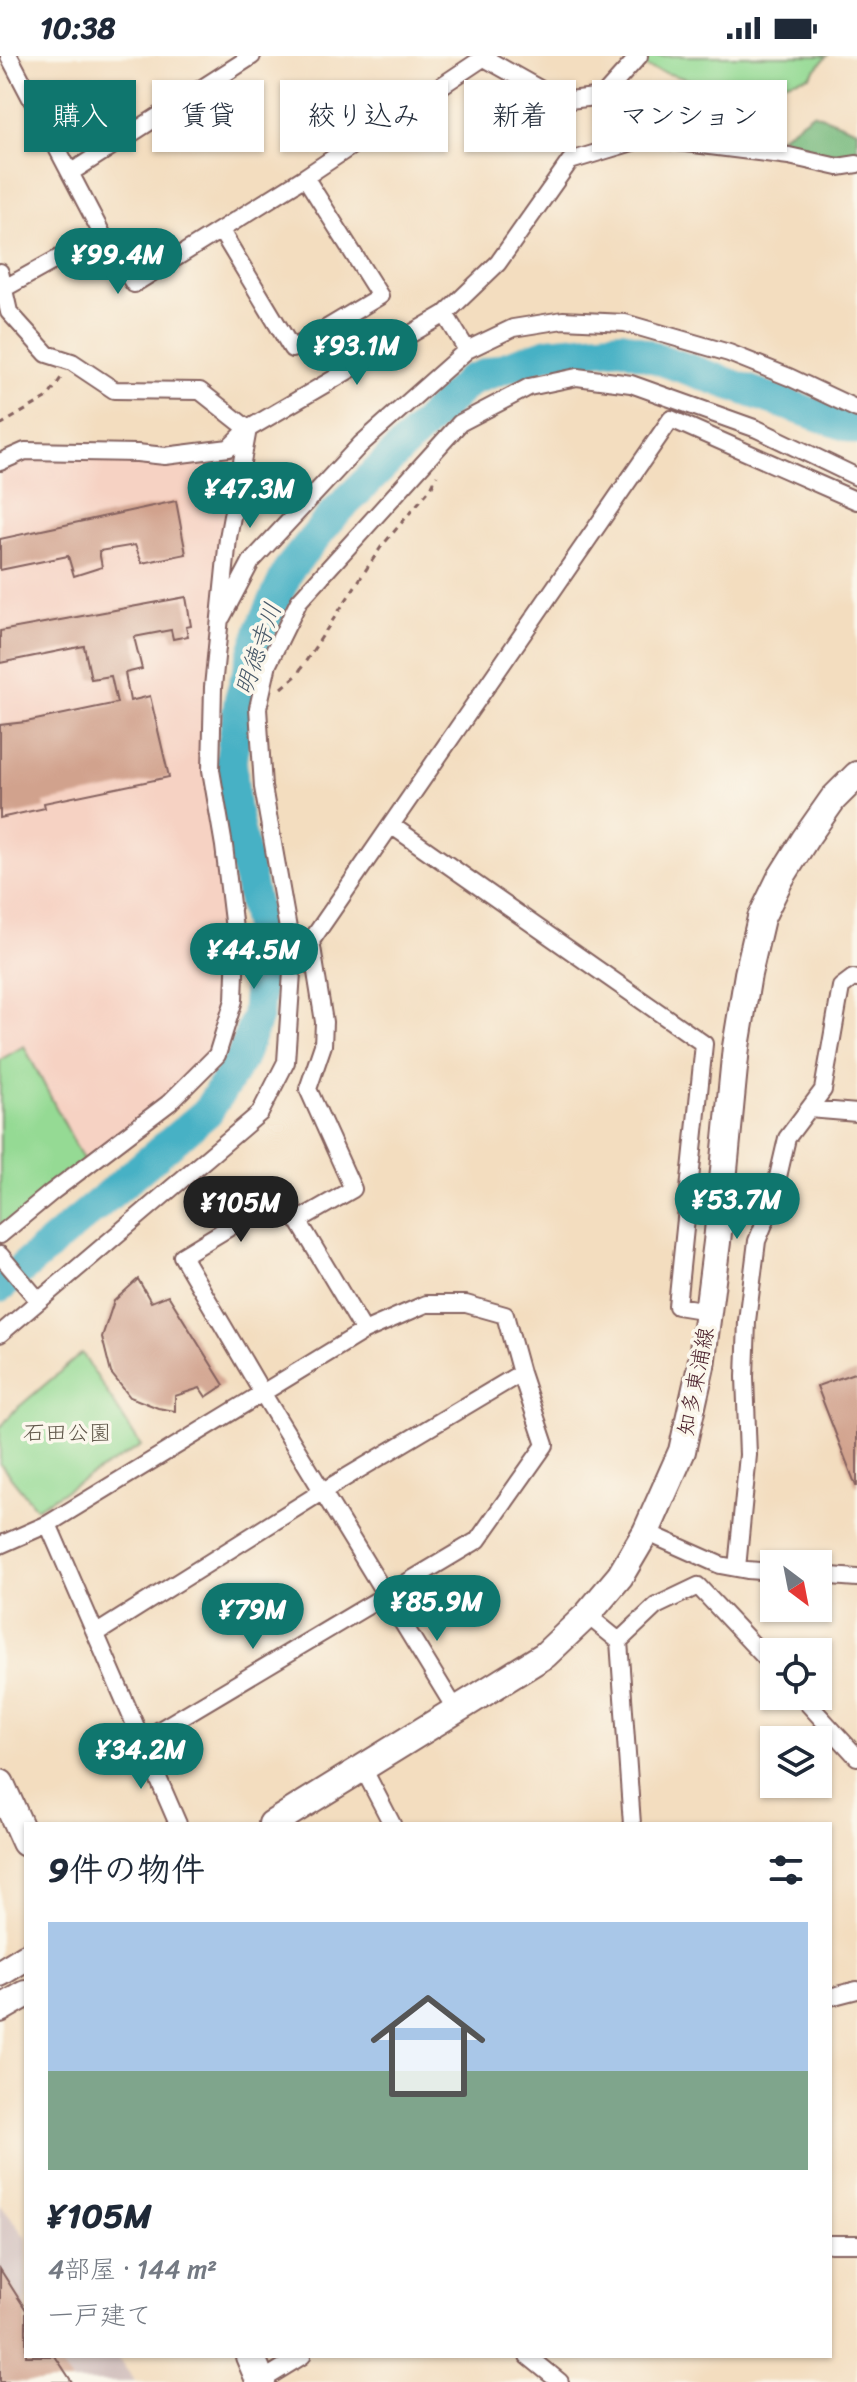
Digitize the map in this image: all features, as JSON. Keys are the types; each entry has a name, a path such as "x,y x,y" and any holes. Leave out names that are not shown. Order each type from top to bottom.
{"highway":[{"path":"0,1784 24,1838"}],"main road":[{"name":"知多東浦線","path":"275,1822 545,1655 587,1615 620,1576 646,1532 682,1451 701,1366 736,1047 761,918 805,839 833,799 857,775"},
{"path":"0,1973 24,1958"},
{"path":"0,2009 24,1995"}],"street":[{"path":"9,56 102,234 134,284 305,177 483,57 561,101 603,96 639,56"},
{"path":"70,173 252,56"},
{"path":"0,462 25,451 165,456 229,448 248,429 445,314 498,263 570,161 646,138 789,156 838,167 857,164"},
{"path":"221,231 292,349 380,296 305,177"},
{"path":"102,234 3,280 9,312 47,354 72,362 114,390 200,391 248,429"},
{"path":"445,314 467,350"},
{"path":"218,625 251,562 361,444 467,350 513,328 563,320 625,323 729,353 857,409"},
{"path":"0,1334 260,1113 286,1062 293,957 263,787 258,708 268,664 299,601 460,423 529,387 577,377 631,384 757,429 857,477"},
{"path":"297,1221 353,1189 308,1089 323,1045 324,1022 311,941 671,419 857,501"},
{"path":"0,1235 169,1103 217,1055 234,1000 236,947 211,770 213,687 228,538 248,429"},
{"path":"391,825 704,1044 677,1306 708,1311"},
{"path":"737,1568 748,1455 745,1377 747,1321 757,1241 771,1207 787,1138 823,1090 841,987 853,978 857,979"},
{"path":"809,1109 857,1113"},
{"path":"364,1331 283,1195 182,1256 456,1710"},
{"path":"0,1255 39,1301"},
{"path":"0,1545 48,1524 364,1331 426,1304 466,1304 505,1315 545,1445 478,1540 141,1741"},
{"path":"97,1633 323,1491 521,1373"},
{"path":"48,1524 177,1822"},
{"path":"646,1532 720,1565 760,1570"},
{"path":"832,1576 857,1578"},
{"path":"619,1641 656,1606 698,1586 760,1652"},
{"path":"587,1615 619,1641 632,1822"},
{"path":"814,1710 857,1757"},
{"path":"363,1768 391,1822"},
{"path":"832,1996 857,1990"},
{"path":"832,2244 857,2244"},
{"path":"257,2373 297,2358"},
{"path":"530,2358 560,2382"}],"path":[{"path":"328,365 379,308 380,296"},
{"path":"0,425 48,397 72,362"},
{"path":"258,708 296,676 381,547 431,488 437,475"}],"shaded area":[{"path":"229,448 241,461 211,770 236,947 217,1055 165,1105 0,1222 0,462 25,451"},
{"path":"0,2204 24,2235 24,2358 118,2358 136,2382 0,2382"}],"green space":[{"path":"650,56 827,56 810,76 787,82 690,80 642,66"},
{"path":"813,113 857,130 857,156 833,159 787,140 787,132"},
{"path":"24,1046 86,1165 5,1231 0,1222 0,1060"},
{"name":"石田公園","path":"82,1353 141,1446 36,1508 0,1464 0,1428 14,1411"}],"building":[{"path":"176,501 186,554 142,563 135,545 99,551 102,567 74,576 68,556 0,570 0,539"},
{"path":"186,597 191,626 186,627 188,636 173,639 171,630 134,637 142,669 125,673 130,701 150,696 169,777 44,803 45,808 0,818 0,725 117,703 111,676 91,679 84,646 0,663 0,631"},
{"path":"138,1279 151,1302 168,1295 224,1385 206,1397 200,1388 175,1396 175,1411 130,1397 111,1373 102,1337 114,1301"},
{"path":"857,1372 857,1486 856,1486 817,1386"},
{"path":"0,2269 24,2307 24,2358 56,2358 72,2382 0,2382"}],"waterway":[{"name":"明徳寺川","path":"0,1287 207,1112 241,1059 257,1016 263,947 234,806 231,760 240,699 261,630 289,569 333,515 470,380 548,353 622,346 857,429"}]}
